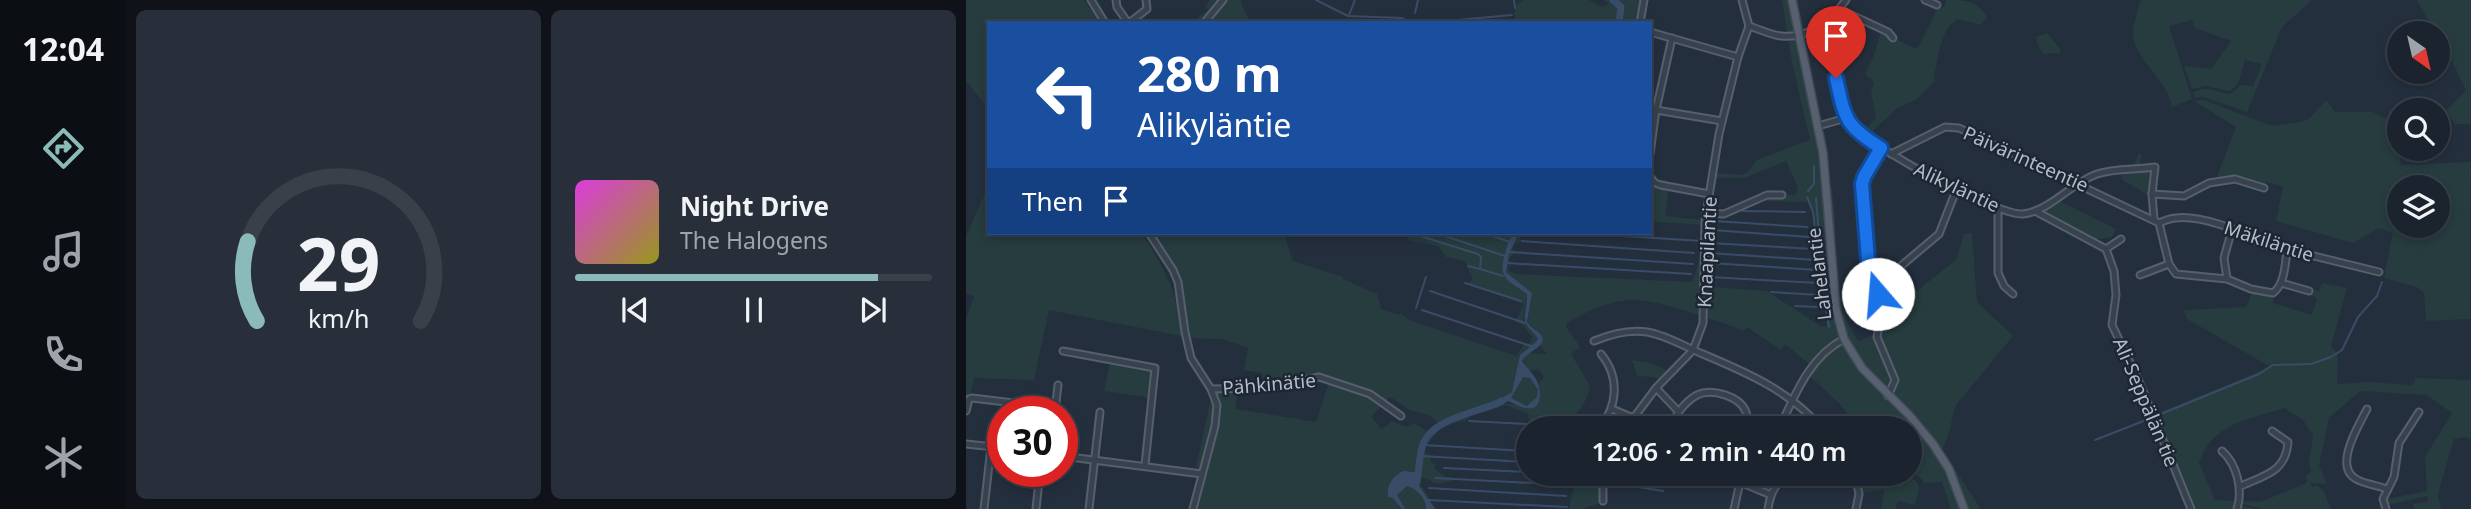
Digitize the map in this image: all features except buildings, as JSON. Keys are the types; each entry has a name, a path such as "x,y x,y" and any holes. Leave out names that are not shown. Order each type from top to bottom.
{"main road":[{"name":"Lahelantie","path":"1792,0 1818,126 1836,310 1844,338 1858,362 1933,444 1949,468 1965,508"}],"street":[{"path":"1091,0 1104,21"},
{"path":"1116,0 1117,7 1128,21"},
{"path":"1132,21 1147,9 1146,0"},
{"path":"1206,21 1223,0"},
{"path":"1640,21 1644,0"},
{"path":"1742,0 1749,26 1781,37 1817,29 1846,0"},
{"path":"1926,0 1937,5"},
{"path":"1839,9 1888,32 1893,38"},
{"name":"Knaapilantie","path":"1635,416 1656,388 1693,350 1703,323 1706,213 1722,121 1738,57 1749,26"},
{"path":"1817,29 1832,60 1846,118 1818,126"},
{"path":"1652,33 1738,57"},
{"path":"1672,38 1653,110 1722,121"},
{"name":"Alikyläntie","path":"1846,118 1862,136 1930,178 1998,208 2019,214 2035,211"},
{"name":"Päivärinteentie","path":"1891,154 1945,127 1959,128 2157,221"},
{"path":"1881,148 1862,184 1870,285 1873,291 1883,296"},
{"path":"2121,239 2106,249 2035,211 2078,183 2099,173 2155,167 2152,194 2157,221 2169,264 2176,274 2227,279 2251,289 2273,293 2281,283 2287,251"},
{"path":"1652,179 1661,185 1709,194"},
{"path":"2152,194 2184,196 2209,183 2235,180 2264,188"},
{"path":"1888,396 1895,380 1877,337 1883,296 1892,274 1939,234 1957,188"},
{"path":"1706,213 1724,214 1767,195 1782,195"},
{"path":"1998,208 1998,273 2004,286 2013,294"},
{"name":"Mäkiläntie","path":"2157,221 2177,217 2201,220 2245,232 2257,242 2287,251 2379,272"},
{"path":"2227,279 2224,258 2232,229"},
{"path":"1150,235 1178,282 1191,358 1211,389 1217,412 1193,509"},
{"name":"Ali-Seppälän tie","path":"2106,249 2114,271 2116,295 2112,325 2138,379 2191,509"},
{"path":"2140,275 2169,264"},
{"path":"2281,283 2309,291"},
{"path":"1594,341 1612,334 1646,332 1739,369 1792,400 1809,416"},
{"path":"1785,416 1806,374 1817,360 1844,338"},
{"path":"1063,351 1155,368 1145,465"},
{"path":"1601,354 1611,369 1614,383 1612,409 1607,416"},
{"name":"Pähkinätie","path":"1211,389 1270,388 1319,377 1370,394 1401,416"},
{"path":"1057,396 1058,385"},
{"path":"1656,388 1678,411"},
{"path":"1676,416 1698,395 1725,394 1744,408 1747,416"},
{"path":"966,411 969,399 987,400"},
{"path":"1612,409 1629,416"},
{"path":"2367,409 2350,444 2347,467 2357,481 2373,483 2387,489"},
{"path":"1089,509 1100,412"},
{"path":"2386,509 2383,499 2393,477 2399,443 2419,412"},
{"path":"2241,486 2273,471 2285,460 2288,442 2272,431"},
{"path":"966,444 987,447"},
{"path":"2222,451 2241,486 2237,509"},
{"path":"1078,458 1202,474"},
{"path":"984,509 987,482"},
{"path":"1603,486 1603,501"},
{"path":"1734,509 1740,486"},
{"path":"1750,486 1771,495"},
{"path":"1768,509 1776,486"},
{"path":"1856,509 1858,486"},
{"path":"1036,509 1038,487"}],"green space":[{"path":"966,0 1084,0 1099,21 987,21 987,107 966,81"},
{"path":"1210,0 1241,0 1250,21 1194,21 1209,9 1205,7"},
{"path":"1524,0 1589,0 1602,7 1609,4 1604,0 1642,0 1638,21 1516,21 1514,14 1517,4"},
{"path":"1782,0 1798,0 1834,204 1839,287 1849,325 1859,341 1882,331 1890,284 1904,301 1956,260 1964,234 1972,233 1977,302 2013,336 1956,405 1942,450 1981,509 1951,509 1942,482 1923,483 1922,416 1849,416 1805,372 1809,364 1785,344 1781,350 1747,327 1743,331 1673,307 1628,300 1600,307 1567,323 1566,327 1580,347 1571,354 1590,386 1587,398 1573,416 1528,416 1506,405 1472,415 1465,421 1440,429 1425,447 1425,453 1431,455 1430,461 1435,465 1435,469 1446,477 1452,477 1451,481 1438,484 1421,477 1419,482 1436,509 1196,509 1219,413 1220,399 1215,390 1237,391 1236,409 1316,422 1329,382 1311,375 1265,387 1262,373 1244,370 1248,348 1222,339 1188,338 1179,280 1171,261 1153,235 1284,235 1293,261 1343,277 1377,294 1381,309 1399,315 1400,313 1409,320 1516,356 1525,343 1530,344 1532,337 1523,325 1515,322 1524,304 1472,286 1469,283 1473,279 1465,261 1446,257 1438,246 1408,240 1408,235 1514,235 1505,253 1504,273 1527,294 1523,320 1538,337 1536,342 1519,356 1521,357 1512,392 1493,404 1535,407 1538,384 1544,377 1538,369 1528,371 1523,359 1528,353 1547,354 1540,346 1542,336 1527,322 1532,293 1506,272 1508,256 1514,242 1518,235 1521,235 1523,241 1514,245 1512,249 1515,251 1509,259 1509,271 1515,274 1692,282 1699,263 1702,225 1652,221 1652,178 1669,187 1665,216 1703,220 1706,216 1712,217 1712,287 1767,291 1822,327 1827,326 1814,211 1808,202 1761,201 1770,196 1796,195 1798,188 1786,161 1744,178 1714,178 1715,173 1741,175 1748,172 1757,160 1810,140 1792,62","holes":["1390,397 1410,410 1429,415 1438,423 1430,433 1414,423 1406,427 1392,421 1382,429 1371,417"]},
{"path":"1946,0 1970,2 1979,7 1987,17 1981,25 1958,19 1952,23 1941,45 1935,81 1917,99 1896,109 1865,138 1860,135 1876,118 1871,91 1874,82 1865,74 1881,31 1887,33 1889,41 1894,43 1898,40 1917,49 1937,10 1944,7"},
{"path":"2312,0 2282,27 2247,112 2204,97 2195,98 2193,92 2206,89 2228,94 2240,85 2253,86 2262,64 2245,60 2238,84 2230,91 2206,86 2192,89 2184,66 2211,69 2231,41 2195,28 2192,20 2169,26 2192,99 2172,107 2164,87 2135,43 2135,22 2140,1"},
{"path":"2417,0 2471,0 2471,124 2455,124 2450,117 2450,107 2466,90 2450,57 2450,21 2428,21"},
{"path":"2047,33 2060,49 2060,53 2043,54 2036,37"},
{"path":"2204,100 2272,126 2309,119 2326,100 2335,112 2373,112 2387,119 2387,161 2400,161 2401,165 2471,162 2470,319 2426,321 2424,293 2417,287 2384,278 2392,238 2450,238 2450,175 2387,175 2387,231 2379,228 2353,243 2276,221 2283,186 2266,182 2264,186 2236,178 2216,179 2236,127 2194,101"},
{"path":"2139,153 2142,155 2138,171 2149,170 2148,195 2121,179 2122,171 2132,169"},
{"path":"987,189 987,235 1142,235 1157,257 1174,294 1181,336 1049,310 1034,380 974,378 970,396 966,397 966,320 974,296 966,294 966,236"},
{"path":"2057,200 2116,229 2112,237 2093,240 2040,211"},
{"path":"2322,283 2347,288 2331,346 2338,355 2337,384 2371,382 2410,385 2415,382 2415,378 2471,380 2471,438 2454,439 2438,494 2441,509 2414,509 2413,504 2428,502 2427,496 2388,505 2387,499 2427,491 2425,457 2452,413 2427,395 2360,391 2329,418 2319,465 2327,484 2310,483 2323,490 2331,509 2262,509 2243,504 2257,509 2241,509 2243,501 2260,502 2307,483 2306,475 2311,473 2309,464 2313,435 2303,420 2284,408 2233,425 2213,439 2205,450 2199,463 2215,500 2236,501 2235,509 2190,509 2109,320 2115,318 2114,326 2156,414 2269,366 2187,319 2183,310 2246,307 2253,290 2273,293 2273,303 2312,315 2317,299 2308,293 2310,290 2319,291"},
{"path":"1632,360 1651,363 1669,371 1660,380 1637,376"},
{"path":"1110,361 1153,369 1151,398 1104,391"},
{"path":"1522,377 1530,378 1538,390 1537,398 1527,406 1510,398"},
{"path":"1211,398 1215,410 1202,467 1199,469 1196,467"},
{"path":"1574,486 1606,486 1606,501 1582,509 1569,509"},
{"path":"1860,486 1919,488 1915,505 1898,501 1895,509 1881,509 1884,490 1861,493"}],"water":[{"path":"1513,235 1518,235 1509,253 1506,272 1532,293 1527,322 1543,339 1540,346 1522,361 1535,377 1539,389 1540,399 1535,407 1531,408 1508,401 1496,408 1493,404 1512,392 1520,355 1538,338 1525,321 1527,294 1504,274 1503,262 1507,245","holes":["1523,377 1530,378 1538,390 1537,397 1527,406 1511,398"]},
{"path":"1404,471 1420,473 1419,486 1435,509 1426,509 1420,494 1407,486 1397,495 1405,509 1388,497 1391,481"}],"waterway":[{"path":"1316,0 1348,16 1402,18 1407,21"},
{"path":"1349,15 1355,0"},
{"path":"1415,13 1418,0"},
{"path":"1514,0 1515,8"},
{"path":"1613,0 1621,7 1619,21"},
{"path":"1447,21 1512,15"},
{"path":"1808,191 1814,184 1814,166"},
{"path":"1807,197 1813,212 1817,245"},
{"path":"1816,198 1829,327"},
{"path":"1743,211 1805,212"},
{"path":"1710,221 1710,281"},
{"path":"1714,221 1807,227"},
{"path":"1712,230 1809,237"},
{"path":"1417,235 1478,254 1481,257 1480,269 1503,276"},
{"path":"1442,235 1505,256"},
{"path":"1490,235 1510,242"},
{"path":"1607,235 1702,241"},
{"path":"1522,241 1694,253"},
{"path":"1709,243 1814,249"},
{"path":"1509,252 1693,264"},
{"path":"1709,253 1816,260"},
{"path":"1507,263 1691,274"},
{"path":"1710,263 1817,270"},
{"path":"1468,266 1480,269"},
{"path":"1416,308 1426,277"},
{"path":"1710,277 1818,283"},
{"path":"2156,416 2259,374 2273,365 2311,364 2331,357 2342,350 2358,317 2377,296 2382,282"},
{"path":"1465,283 1521,301"},
{"path":"1430,291 1525,323"},
{"path":"1771,292 1819,295"},
{"path":"1795,306 1819,307"},
{"path":"1422,310 1531,346"},
{"path":"1417,482 1423,444 1429,435 1447,422 1502,401"},
{"path":"2095,440 2151,418"},
{"path":"1469,421 1516,423"},
{"path":"1423,445 1516,450"},
{"path":"1421,456 1516,461"},
{"path":"1444,468 1516,471"},
{"path":"1435,478 1516,482"},
{"path":"1632,486 1663,491"},
{"path":"1429,488 1566,496"},
{"path":"1428,500 1567,507"}],"route":[{"path":"1836,78 1847,120 1862,136 1881,148 1862,184 1870,285 1878,294"}]}
